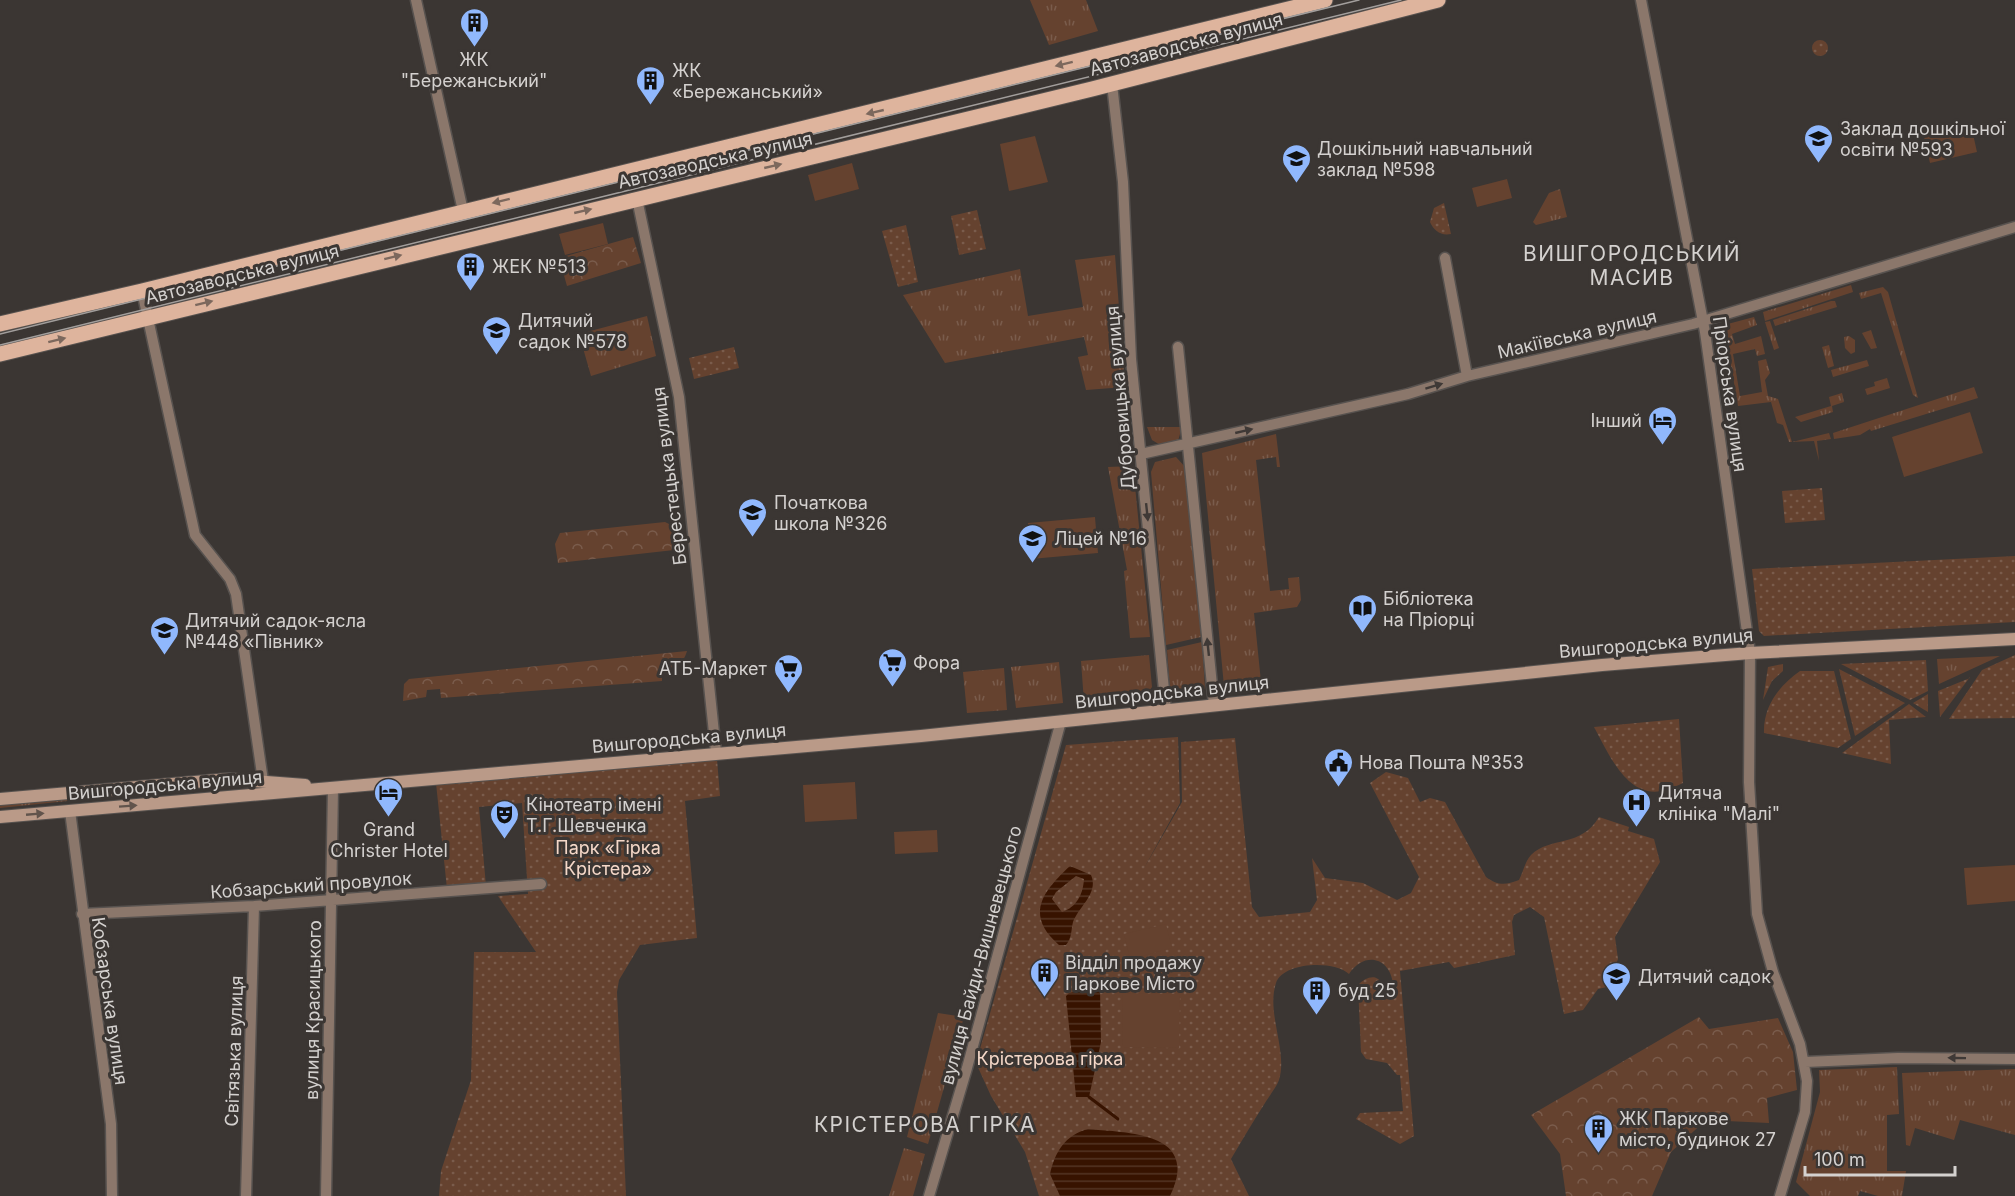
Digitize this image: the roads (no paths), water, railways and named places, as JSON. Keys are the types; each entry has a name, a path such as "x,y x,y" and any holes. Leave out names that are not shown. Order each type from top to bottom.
{"main road":[{"name":"Автозаводська вулиця","path":"0,324 1325,0"},
{"name":"Автозаводська вулиця","path":"0,354 1112,84 1438,0"},
{"name":"Вишгородська вулиця","path":"0,817 716,752 909,737 1539,671 1750,653 2015,639"},
{"name":"Вишгородська вулиця","path":"0,799 229,779 333,788"}],"street":[{"path":"416,0 463,211"},
{"name":"Пріорська вулиця","path":"1641,0 1703,322 1750,653 1749,782 1757,914 1773,972 1800,1044 1807,1081 1805,1112 1780,1196"},
{"name":"Дубровицька вулиця","path":"1112,84 1123,182 1131,358 1166,710"},
{"name":"Берестецька вулиця","path":"637,199 679,398 716,752"},
{"name":"Макіївська вулиця","path":"1141,454 1408,394 1467,376 1703,322 2015,227"},
{"path":"1445,258 1467,376"},
{"path":"142,291 195,535 230,579 236,594 263,781"},
{"path":"1178,347 1214,705"},
{"name":"вулиця Байди-Вишневецького","path":"929,1196 967,1068 1061,721"},
{"name":"вулиця Красицького","path":"326,1196 333,788"},
{"name":"Кобзарська вулиця","path":"70,810 111,1124 112,1196"},
{"name":"Кобзарський провулок","path":"82,914 332,901 542,884"},
{"name":"Світязька вулиця","path":"246,1196 254,906"},
{"path":"1804,1062 1898,1058 2015,1059"}],"waterway":[{"path":"1089,1097 1118,1119"}],"tram line":[{"path":"0,334 1359,0"},
{"path":"0,345 1401,0"}],"place":[{"name":"ЖК \"Бережанський\"","path":"474,48"},
{"name":"ЖК «Бережанський»","path":"651,106"},
{"name":"Заклад дошкільної освіти №593","path":"1819,164"},
{"name":"Дошкільний навчальний заклад №598","path":"1296,184"},
{"name":"ЖЕК №513","path":"471,292"},
{"name":"Дитячий садок №578","path":"497,356"},
{"name":"Інший","path":"1663,446"},
{"name":"Початкова школа №326","path":"753,538"},
{"name":"Ліцей №16","path":"1033,564"},
{"name":"Бібліотека на Пріорці","path":"1362,634"},
{"name":"Дитячий садок-ясла №448 «Півник»","path":"164,656"},
{"name":"Фора","path":"892,688"},
{"name":"АТБ-Маркет","path":"788,694"},
{"name":"Нова Пошта №353","path":"1338,788"},
{"name":"Grand Christer Hotel","path":"389,818"},
{"name":"Дитяча клініка \"Малі\"","path":"1637,828"},
{"name":"Кінотеатр імені Т.Г.Шевченка","path":"505,840"},
{"name":"Відділ продажу Паркове Місто","path":"1044,998"},
{"name":"Дитячий садок","path":"1617,1002"},
{"name":"буд 25","path":"1317,1016"},
{"name":"ЖК Паркове місто, будинок 27","path":"1598,1154"}],"district":[{"name":"ВИШГОРОДСЬКИЙ МАСИВ","path":"1632,265"},
{"name":"КРІСТЕРОВА ГІРКА","path":"925,1124"}],"park label":[{"name":"Парк «Гірка Крістера»","path":"608,857"},
{"name":"Крістерова гірка","path":"1050,1058"}]}
